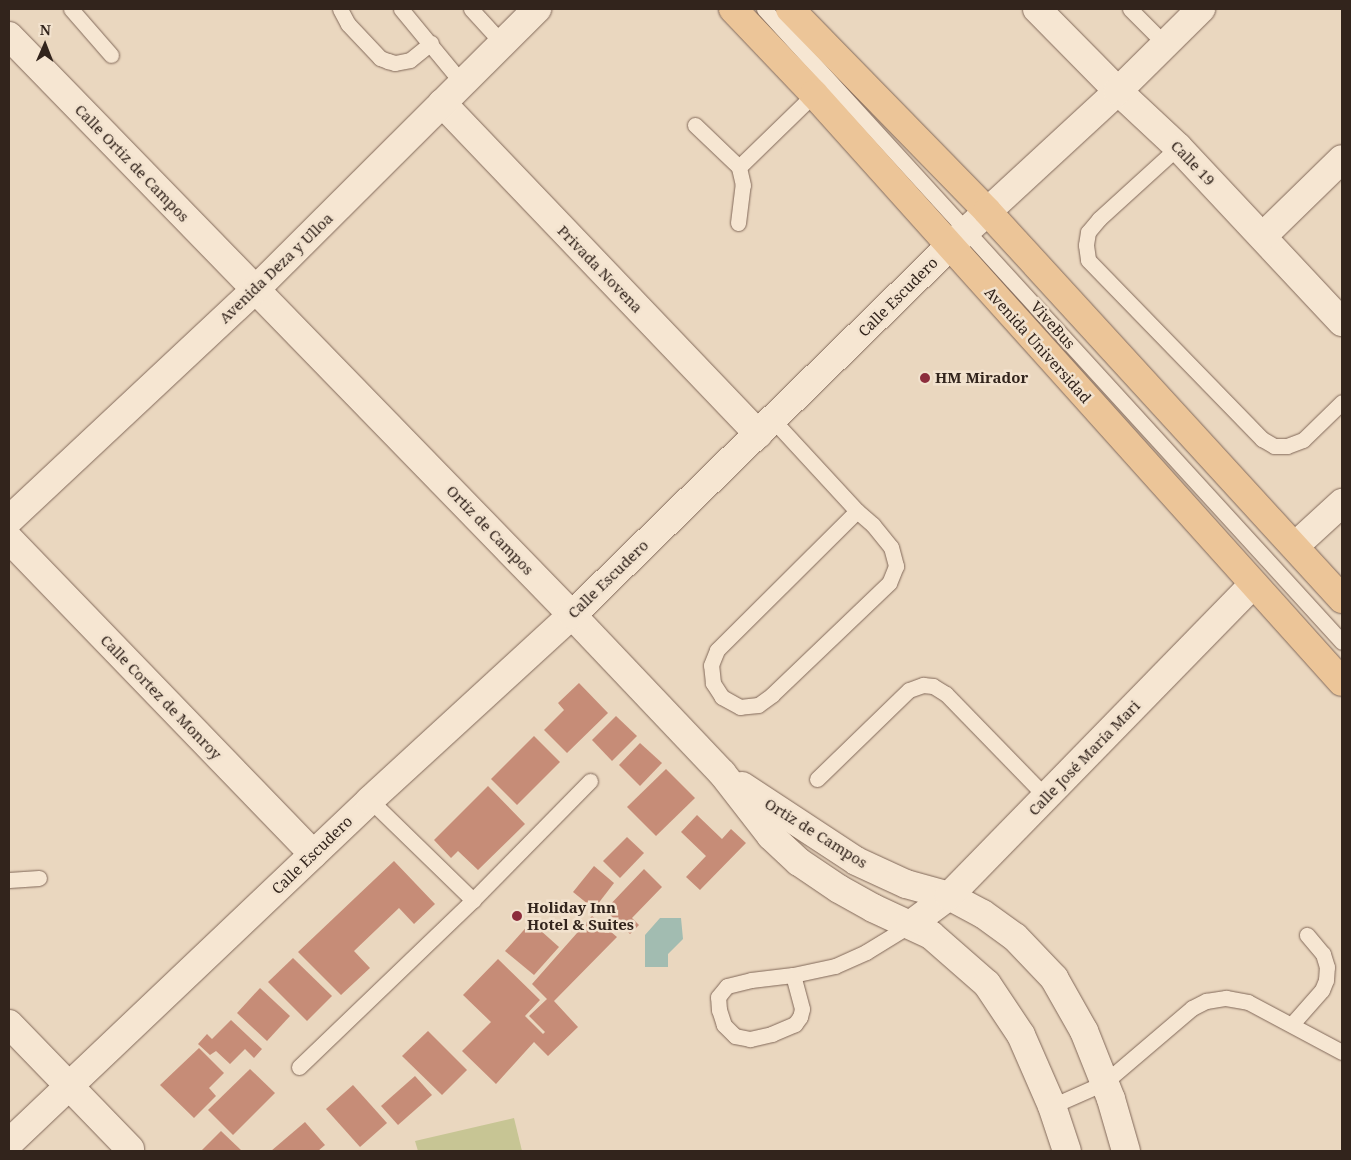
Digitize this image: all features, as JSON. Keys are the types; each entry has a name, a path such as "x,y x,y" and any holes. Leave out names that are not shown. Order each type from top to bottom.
{"main road":[{"name":"Avenida Universidad","path":"733,9 814,94 958,238 1253,584 1342,682"},
{"path":"790,9 987,211 1342,598"}],"street":[{"name":"Avenida Deza y Ulloa","path":"9,520 256,289 536,9"},
{"name":"Calle 19","path":"1037,9 1118,91 1178,147 1342,322"},
{"name":"Calle Escudero","path":"9,1143 370,800 572,614 958,238 1118,91 1200,9"},
{"name":"Calle Ortiz de Campos","path":"9,36 256,289"},
{"name":"Privada Novena","path":"442,103 766,427"},
{"path":"1262,236 1342,159"},
{"name":"Ortiz de Campos","path":"256,289 572,614 722,773 772,836 799,862 848,894 931,935 987,984 1020,1035 1052,1106 1067,1151"},
{"path":"1295,546 1342,503"},
{"name":"Calle Cortez de Monroy","path":"9,539 313,854"},
{"name":"Calle José María Mari","path":"910,924 949,896 1253,584"},
{"name":"Ortiz de Campos","path":"722,773 856,861 906,884 949,896 983,914 1015,937 1054,978 1084,1031 1104,1083 1126,1151"},
{"path":"9,1024 130,1149"}],"lane":[{"path":"71,9 111,55"},
{"path":"340,9 348,24 380,58 388,61 395,63 410,60 431,42"},
{"path":"401,9 431,42 462,83"},
{"path":"471,9 502,43"},
{"name":"ViveBus","path":"764,9 958,238 1342,642"},
{"path":"1130,9 1164,43"},
{"path":"739,167 814,94"},
{"path":"695,125 739,167 743,185 738,223"},
{"path":"1178,147 1099,219 1088,232 1086,245 1088,260 1262,439 1274,446 1287,446 1303,440 1342,402"},
{"path":"766,427 873,525 891,547 896,566 888,583 785,682 758,705 740,707 722,697 713,683 711,665 717,650 857,511"},
{"path":"817,779 908,690 923,685 934,686 946,694 1046,797"},
{"path":"300,1067 473,900 590,781"},
{"path":"370,800 473,900"},
{"path":"9,880 39,878"},
{"path":"793,975 802,1009 800,1017 795,1024 772,1034 750,1040 735,1036 724,1025 719,1010 718,997 728,986 751,980 793,975 836,966 910,924"},
{"path":"1292,1024 1322,990 1326,980 1327,967 1323,954 1307,935"},
{"path":"1052,1106 1104,1083 1192,1008 1206,1001 1226,998 1248,1002 1342,1052"}],"shaded area":[{"path":"660,918 681,918 683,939 668,954 668,967 645,967 645,935"},
{"path":"514,1118 522,1151 418,1151 415,1141"}],"building":[{"path":"579,683 608,713 567,753 544,730 564,710 558,703"},
{"path":"616,716 637,736 612,761 592,740"},
{"path":"534,736 560,762 517,805 491,779"},
{"path":"640,743 662,763 640,786 619,765"},
{"path":"666,769 695,798 656,836 627,807"},
{"path":"488,786 525,824 478,870 458,851 451,858 434,840"},
{"path":"697,815 722,839 731,829 746,843 700,890 686,877 706,856 681,832"},
{"path":"627,837 644,853 620,878 603,861"},
{"path":"394,861 435,904 414,924 399,908 354,951 370,968 341,995 298,952"},
{"path":"594,866 614,883 594,909 573,892"},
{"path":"644,869 662,887 632,918 639,925 630,934 605,910"},
{"path":"592,916 617,937 554,1001 578,1027 548,1056 534,1042 496,1084 462,1051 491,1022 463,995 498,959 540,1000 525,1016 543,1034 545,1032 529,1016 547,999 532,984"},
{"path":"531,922 559,947 534,975 505,951"},
{"path":"293,958 332,996 307,1021 268,982"},
{"path":"260,988 290,1016 267,1041 237,1013"},
{"path":"231,1020 262,1049 254,1058 245,1049 230,1064 216,1051 210,1055 198,1044 207,1034 212,1039"},
{"path":"428,1031 467,1070 442,1095 402,1056"},
{"path":"199,1048 224,1073 209,1088 216,1096 194,1118 160,1085"},
{"path":"250,1069 275,1093 233,1135 208,1110"},
{"path":"415,1076 432,1095 398,1125 381,1106"},
{"path":"353,1085 387,1123 360,1147 326,1109"},
{"path":"305,1122 325,1145 318,1151 271,1151"},
{"path":"221,1131 242,1151 201,1151"}],"place":[{"name":"HM Mirador","path":"925,378"},
{"name":"Holiday Inn Hotel & Suites","path":"517,916"}]}
